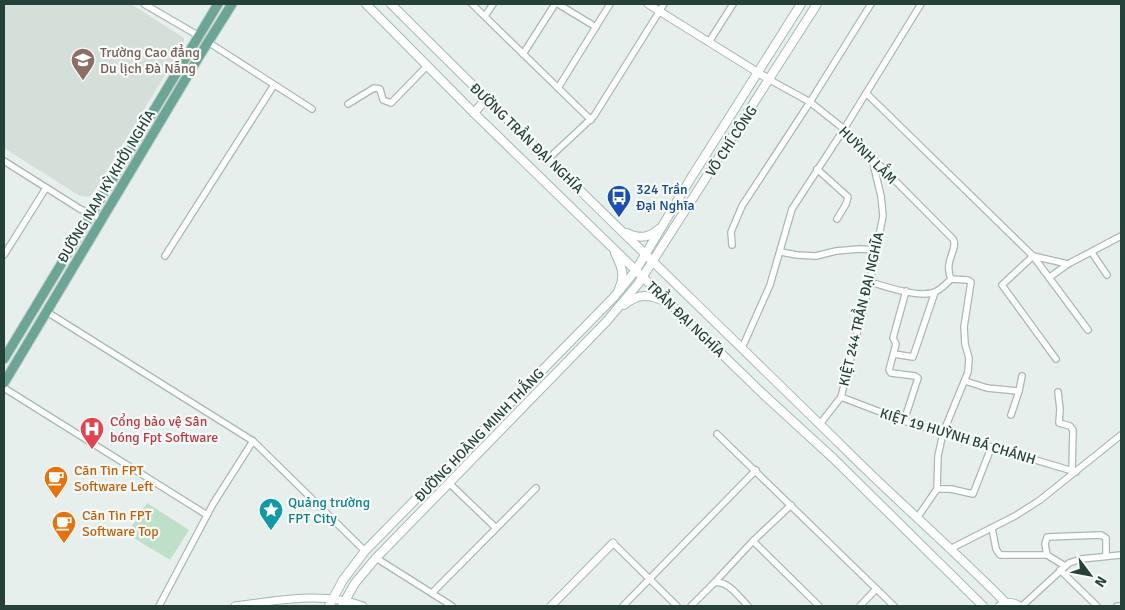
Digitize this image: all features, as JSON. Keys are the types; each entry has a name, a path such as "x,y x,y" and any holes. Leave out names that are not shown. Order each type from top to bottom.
{"main road":[{"path":"4,359 218,4"},
{"name":"ĐƯỜNG NAM KỲ KHỞI NGHĨA","path":"4,383 232,4"},
{"name":"TRẦN ĐẠI NGHĨA","path":"366,4 474,113 763,394 834,459 983,606"},
{"name":"ĐƯỜNG TRẦN ĐẠI NGHĨA","path":"391,4 664,271"},
{"name":"VÕ CHÍ CÔNG","path":"636,270 801,4"},
{"name":"VÕ CHÍ CÔNG","path":"643,277 772,81 817,4"},
{"path":"199,36 208,42"},
{"path":"474,113 486,99"},
{"path":"622,230 633,236 644,237 653,234 664,223"},
{"path":"612,246 623,272 622,280 614,297"},
{"name":"ĐƯỜNG HOÀNG MINH THẮNG","path":"330,603 343,580 365,551 614,297 636,270"},
{"name":"TRẦN ĐẠI NGHĨA","path":"664,271 844,449 950,549 1003,605"},
{"name":"ĐƯỜNG HOÀNG MINH THẮNG","path":"343,603 355,583 376,558 606,322 643,277"},
{"path":"606,322 628,302 642,295 657,298 677,310"},
{"path":"834,459 844,449"},
{"path":"441,474 449,482"},
{"path":"1003,605 1012,603 1021,606"}],"street":[{"path":"144,4 199,36"},
{"path":"472,4 591,120"},
{"path":"485,16 493,4"},
{"path":"523,54 557,4 596,27"},
{"path":"558,88 610,4"},
{"path":"648,4 772,81"},
{"path":"548,159 591,120 664,4"},
{"path":"709,42 733,4"},
{"path":"732,245 731,232 742,206 871,4"},
{"path":"742,348 763,303 781,252 792,209 921,4"},
{"path":"208,42 312,109"},
{"path":"348,104 374,88 380,90 383,100 391,103 427,66"},
{"name":"HUỲNH LẮM","path":"772,81 810,102 844,129 952,239 955,246 948,267 951,279"},
{"path":"165,256 274,85"},
{"path":"866,93 1033,256 1088,330"},
{"name":"KIỆT 244 TRẦN ĐẠI NGHĨA","path":"820,424 841,397 870,282 883,216 881,196 872,159"},
{"path":"5,163 80,209 102,220"},
{"path":"817,169 848,197 837,219"},
{"path":"4,255 46,188"},
{"path":"1050,277 1068,264 1121,236"},
{"path":"781,252 816,256 836,251 876,250"},
{"path":"1092,253 1107,275"},
{"path":"1056,359 1002,285 1033,256 1068,264"},
{"path":"894,354 913,357 935,292 951,279 972,282 964,327 965,344 969,358 968,372 943,433 938,456 937,489 916,518"},
{"path":"870,282 906,291 920,293 935,292"},
{"path":"904,421 918,378 890,373 889,370 896,344 893,338 906,291"},
{"path":"47,312 253,441 365,551"},
{"path":"1011,415 1022,376"},
{"path":"965,381 987,388 1019,391"},
{"path":"4,388 207,515"},
{"path":"1058,392 1060,402 1059,423 1070,426 1073,430 1074,471"},
{"name":"KIỆT 19 HUỲNH BÁ CHÁNH","path":"841,397 904,421 1074,471"},
{"path":"717,434 894,606"},
{"path":"950,549 1024,511 1121,435"},
{"path":"159,606 207,515 253,441"},
{"path":"937,489 951,489 973,494 991,448"},
{"path":"623,606 756,470"},
{"path":"449,482 496,528"},
{"path":"432,593 536,488"},
{"path":"691,606 791,505"},
{"path":"992,528 996,549 1000,555 1047,554"},
{"path":"1097,606 1047,554 1045,544 1047,537 1101,535 1106,538 1106,556"},
{"path":"753,542 819,606"},
{"path":"551,606 613,543 677,606"},
{"path":"1021,606 1069,563 1081,559 1121,555"},
{"path":"376,558 452,606"},
{"path":"714,583 724,583 748,606"},
{"path":"860,606 876,589"},
{"path":"235,606 292,600 363,606"}],"shaded area":[{"name":"Trường Cao đẳng Du lịch Đà Nẵng","path":"4,4 131,4 184,38 184,44 89,197 80,196 4,148"}],"green space":[{"path":"147,503 189,530 170,560 127,534"}],"place":[{"name":"Trường Cao đẳng Du lịch Đà Nẵng","path":"83,81"},
{"name":"324 Trần Đại Nghĩa","path":"619,218"},
{"name":"Cổng bảo vệ Sân bóng Fpt Software","path":"92,450"},
{"name":"Căn Tin FPT Software Left","path":"56,499"},
{"name":"Quảng trường FPT City","path":"271,531"},
{"name":"Căn Tin FPT Software Top","path":"64,544"}]}
